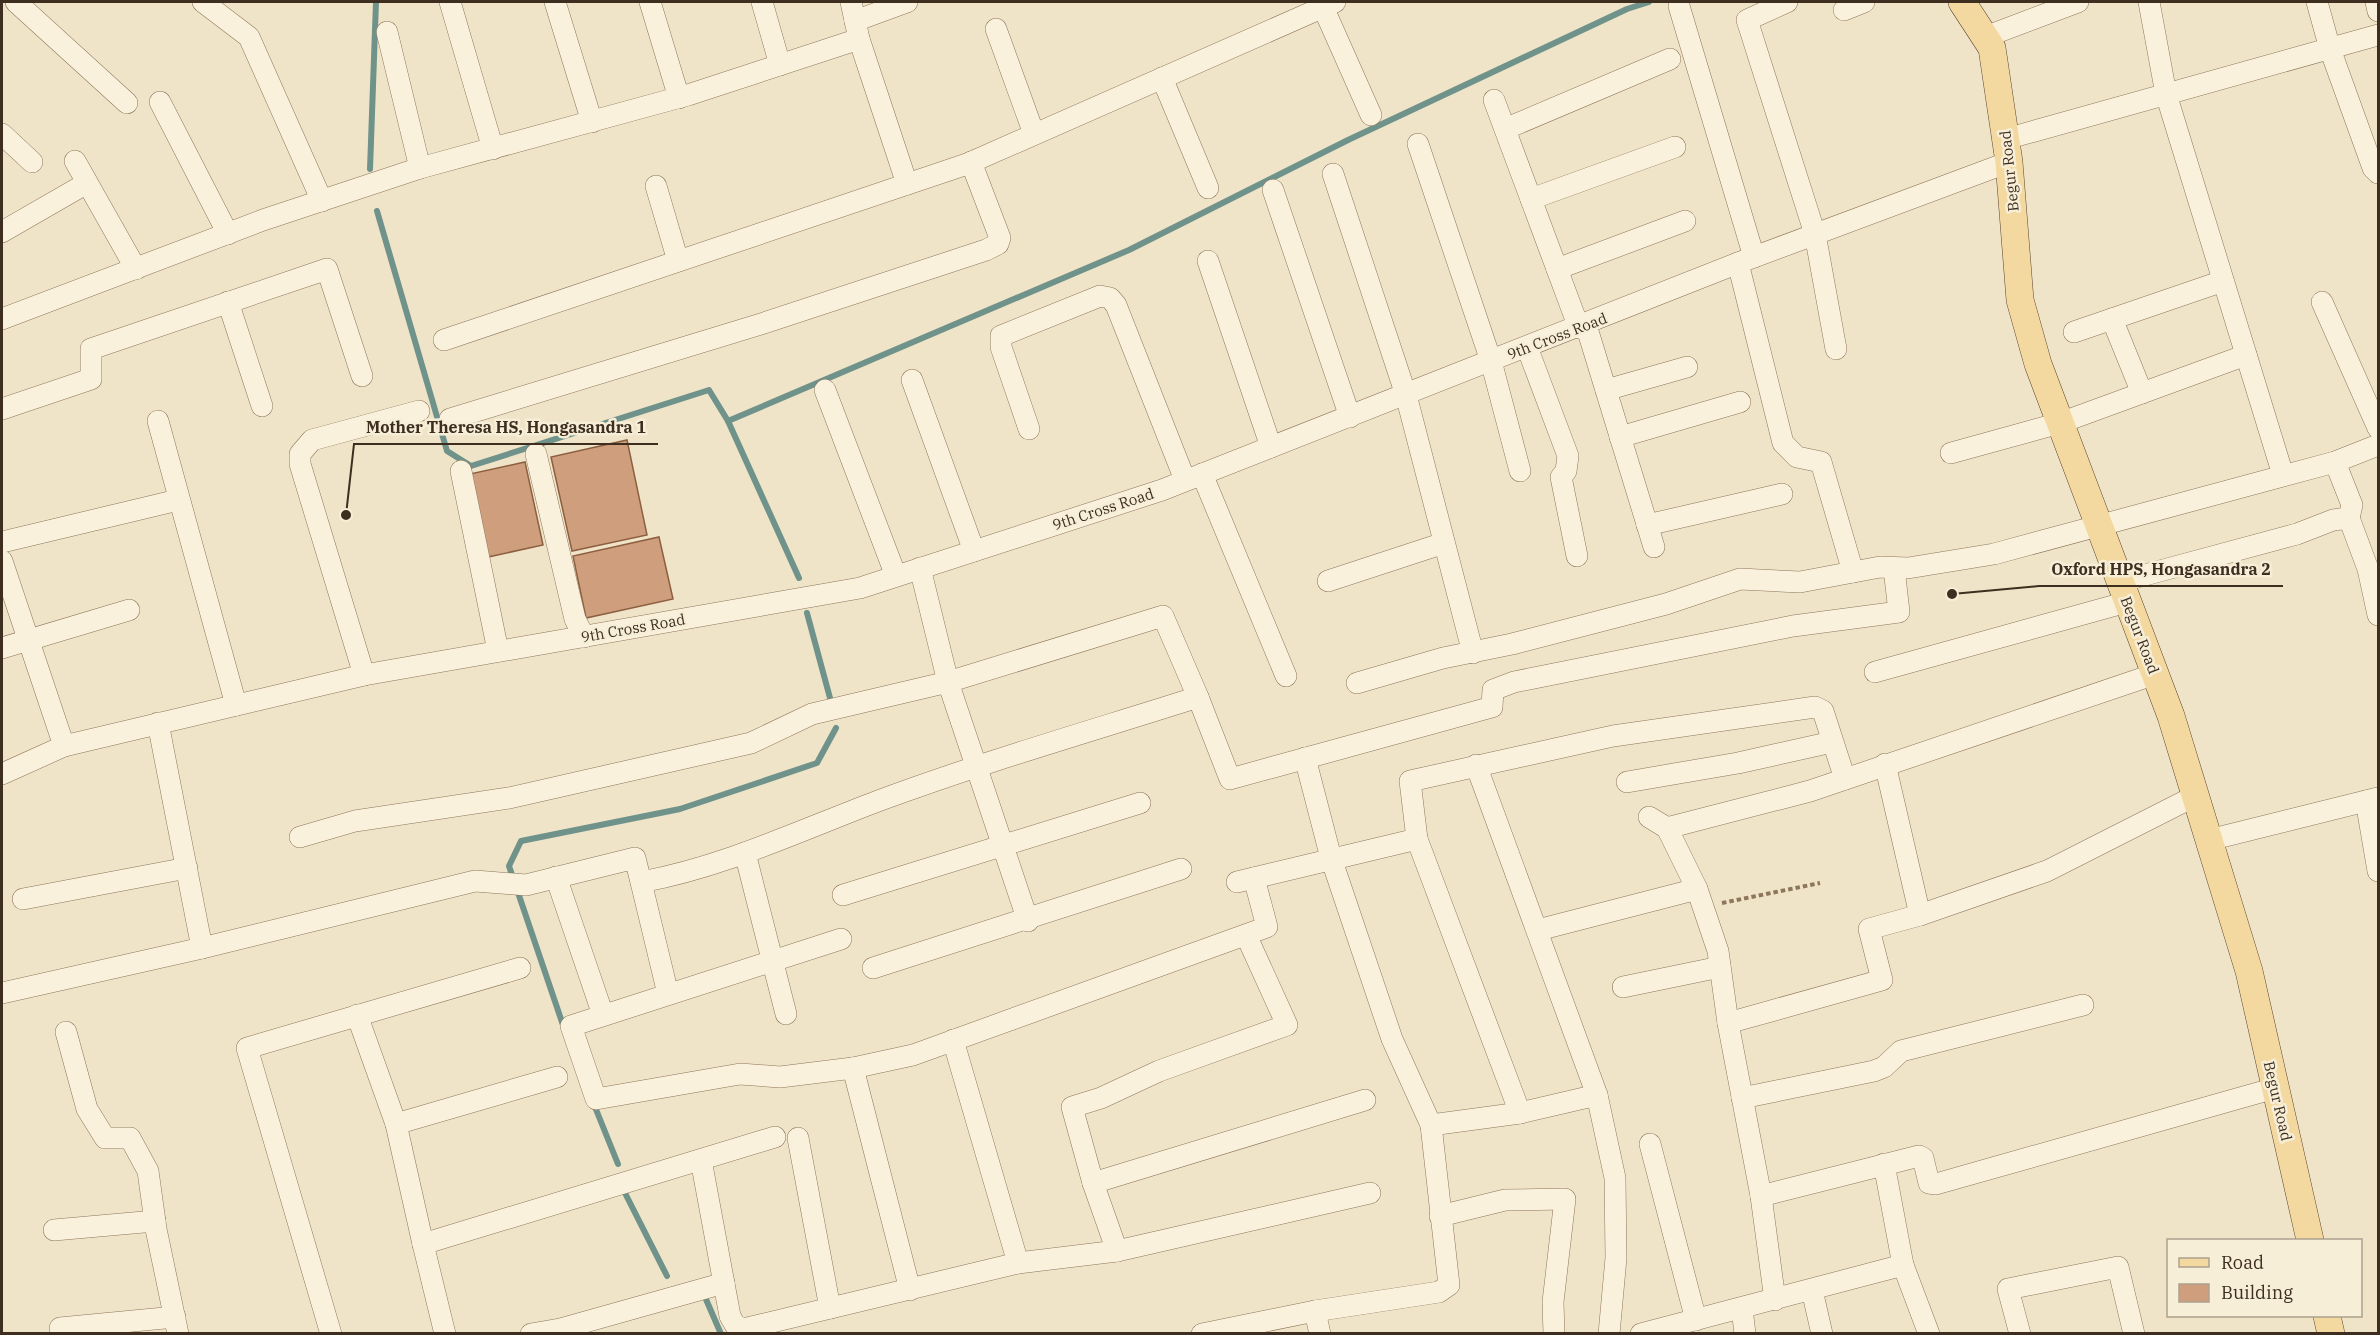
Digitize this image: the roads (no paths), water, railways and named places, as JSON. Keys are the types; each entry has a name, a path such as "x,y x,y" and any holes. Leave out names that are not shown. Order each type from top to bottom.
{"main road":[{"name":"Begur Road","path":"1962,2 1992,48 2008,150 2020,300 2038,364 2171,716 2249,971 2310,1239"},
{"path":"2327,1317 2331,1334"}],"street":[{"path":"16,2 127,103"},
{"path":"203,2 249,37 322,201"},
{"path":"450,2 493,149"},
{"path":"555,2 592,123"},
{"path":"650,2 679,98"},
{"path":"762,2 780,65"},
{"path":"2,319 228,234 420,168 592,123 780,65 855,20 907,2"},
{"path":"1787,2 1747,20 1815,234 1836,349"},
{"path":"1844,10 1864,2"},
{"path":"1985,37 2078,2"},
{"path":"2149,2 2166,94 2283,475"},
{"path":"2317,2 2330,49 2373,168 2379,173"},
{"path":"2376,2 2379,11"},
{"path":"444,340 971,162 1329,4 1371,115"},
{"path":"1679,6 1746,260 1783,443 1797,457 1821,462 1853,572"},
{"path":"855,20 907,184"},
{"path":"996,29 1034,134"},
{"path":"387,32 420,168"},
{"name":"9th Cross Road","path":"2,774 64,746 364,675 860,588 1194,477 1815,234 2008,150 2166,94 2379,35"},
{"path":"1505,129 1670,59"},
{"path":"1162,78 1208,188"},
{"path":"1494,100 1557,269 1606,390 1654,548"},
{"path":"160,102 228,234"},
{"path":"5,143 33,162"},
{"path":"1418,144 1491,361 1520,471"},
{"path":"1531,199 1675,147"},
{"path":"75,161 136,269"},
{"path":"450,419 761,324 986,250 998,244 1000,238 971,162"},
{"path":"1332,174 1406,395 1473,653"},
{"path":"2,232 87,183"},
{"path":"656,186 678,261"},
{"path":"1273,190 1350,417"},
{"path":"1557,269 1685,221"},
{"path":"1208,261 1271,447"},
{"path":"2,409 91,379 91,349 327,268 362,375"},
{"path":"2074,332 2223,281"},
{"path":"1029,429 1001,347 1001,336 1100,296 1110,298 1116,305 1286,676"},
{"path":"228,302 262,406"},
{"path":"2322,302 2379,428"},
{"path":"2112,319 2142,393"},
{"path":"1527,347 1568,456 1566,471 1561,477 1577,556"},
{"path":"1951,453 2060,423 2246,355"},
{"path":"1606,390 1687,367"},
{"path":"912,380 974,551"},
{"path":"825,390 896,576"},
{"path":"1620,437 1740,402"},
{"path":"364,675 300,464 300,454 304,446 312,440 419,411"},
{"path":"158,421 236,705"},
{"path":"1358,683 1443,658 1473,653 1666,604 1740,579 1800,582 1880,567 1908,568 1994,554 2335,462 2379,445"},
{"path":"536,454 575,619 584,637"},
{"path":"2335,462 2352,505 2349,518 2373,567 2379,615"},
{"path":"461,471 498,651"},
{"path":"1647,525 1782,494"},
{"path":"2,542 178,500"},
{"path":"1875,672 2123,592 2333,520 2349,518"},
{"path":"1328,581 1444,543"},
{"path":"2,561 64,746"},
{"path":"920,568 948,682 1028,921"},
{"path":"300,837 355,821 509,798 751,743 812,714 948,682 1162,616 1198,697 1230,779 1492,707 1493,690 1514,682 1793,626 1899,612 1894,568"},
{"path":"2,648 129,610"},
{"path":"1667,828 1757,806 1845,779 2155,674"},
{"path":"641,882 667,877 745,853 879,801 1198,697"},
{"path":"1520,1113 1417,839 1410,781 1613,736 1740,719 1804,707 1815,707 1823,711 1845,779"},
{"path":"159,723 202,948"},
{"path":"1627,782 1738,763 1832,742"},
{"path":"1202,1334 1316,1311 1445,1290 1449,1285 1431,1125 1392,1039 1331,858 1305,758"},
{"path":"1885,764 1920,915"},
{"path":"1476,765 1598,1095 1616,1178 1616,1258 1609,1334"},
{"path":"1728,1023 1882,980 1869,929 1920,915 2047,871 2195,796"},
{"path":"2209,840 2372,799 2379,872"},
{"path":"843,895 1140,803"},
{"path":"1649,817 1667,828 1700,898 1720,967 1728,1023 1761,1196 1774,1300"},
{"path":"841,939 572,1026 596,1099 740,1074 780,1077 853,1068 913,1055 1267,927 1246,880 1417,839"},
{"path":"745,853 786,1014"},
{"path":"2,993 202,948 475,881 526,885 635,858 668,994"},
{"path":"23,898 187,868"},
{"path":"873,968 1028,921 1181,869"},
{"path":"556,877 603,1015"},
{"path":"1538,930 1700,898"},
{"path":"1117,1251 1093,1183 1072,1107 1101,1098 1159,1071 1287,1025 1246,935"},
{"path":"1623,987 1720,967"},
{"path":"331,1334 247,1048 520,968"},
{"path":"1742,1098 1874,1071 1884,1067 1901,1051 2083,1005"},
{"path":"357,1015 396,1124 446,1334"},
{"path":"60,1328 177,1325 155,1221 148,1171 130,1138 105,1138 87,1109 66,1032"},
{"path":"953,1040 1018,1263"},
{"path":"853,1068 910,1290"},
{"path":"396,1124 557,1077"},
{"path":"1761,1196 1922,1156 1929,1183 1936,1184 2275,1088"},
{"path":"1431,1125 1520,1113 1598,1095"},
{"path":"1093,1183 1365,1100"},
{"path":"423,1244 775,1137"},
{"path":"798,1138 830,1308"},
{"path":"1650,1144 1696,1320"},
{"path":"701,1160 730,1316 735,1325 743,1329 1018,1263 1117,1251 1370,1193"},
{"path":"1884,1164 1903,1265 1929,1334"},
{"path":"1440,1216 1505,1200 1564,1199 1553,1302 1554,1334"},
{"path":"54,1230 155,1221"},
{"path":"1641,1334 1665,1331 1696,1320 1903,1265"},
{"path":"2020,1334 2008,1289 2118,1267 2134,1334"},
{"path":"531,1334 560,1329 724,1283"},
{"path":"1812,1290 1822,1334"},
{"path":"1742,1308 1745,1334"},
{"path":"1316,1311 1320,1334"}],"waterway":[{"path":"370,169 376,2"},
{"path":"728,421 1129,250 1348,140 1627,9 1649,2"},
{"path":"377,211 447,451 471,466 709,390 728,421 799,578"},
{"path":"807,613 830,698"},
{"path":"564,1028 509,866 521,841 680,809 817,763 836,728"},
{"path":"593,1102 618,1164"},
{"path":"625,1193 667,1276"},
{"path":"705,1297 721,1334"}],"place":[{"name":"Mother Theresa HS, Hongasandra 1","path":"346,515"},
{"name":"Oxford HPS, Hongasandra 2","path":"1952,594"}]}
